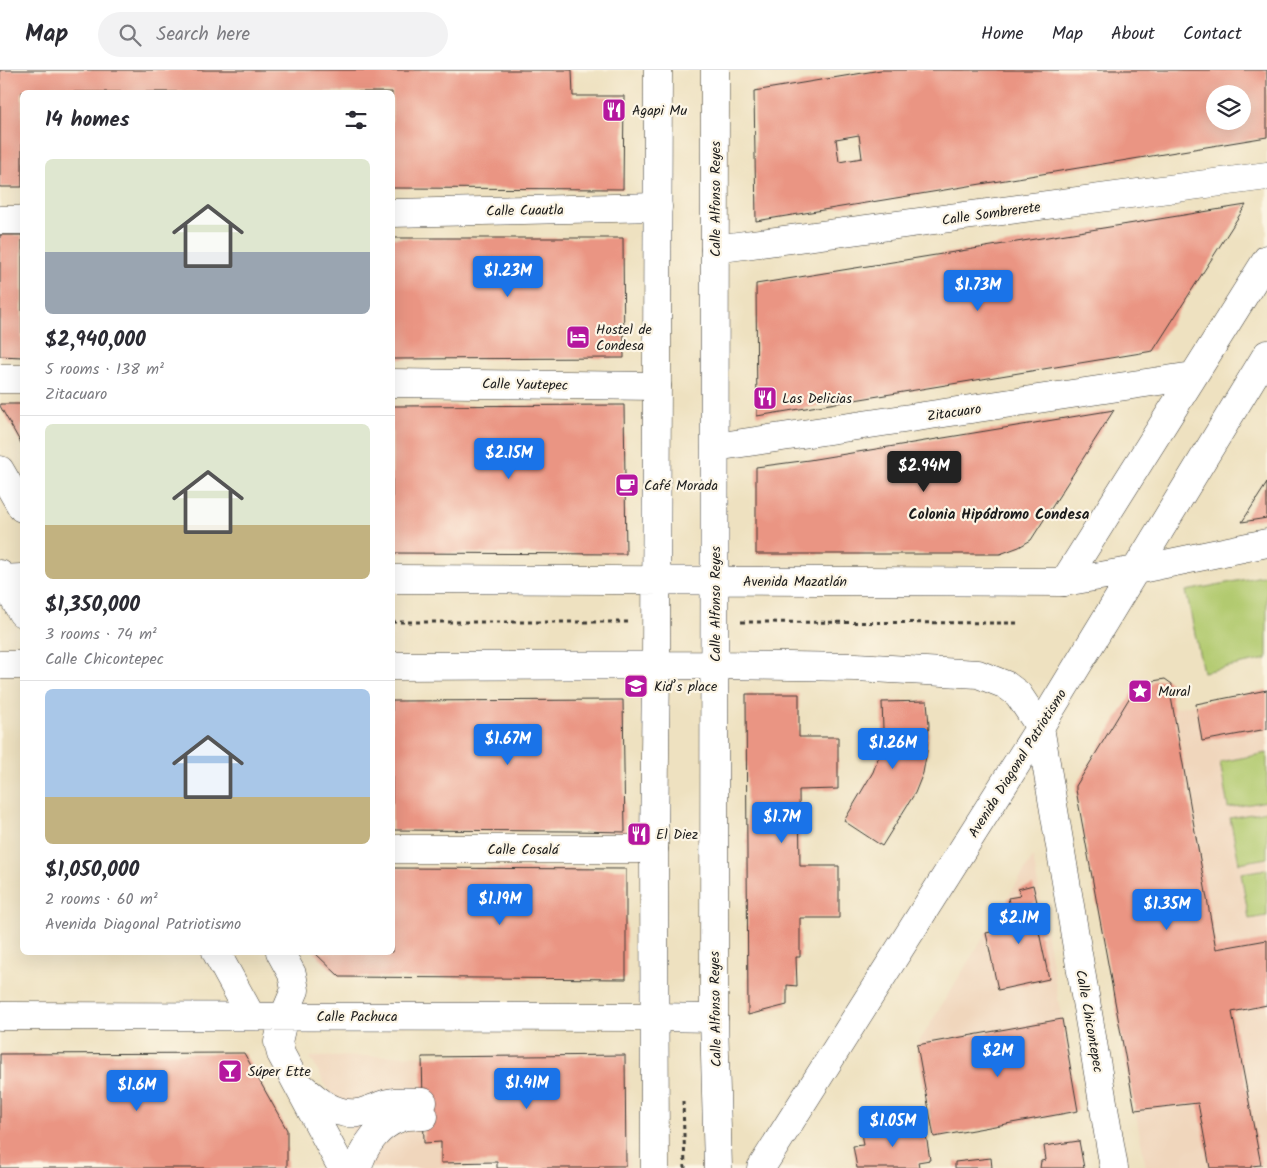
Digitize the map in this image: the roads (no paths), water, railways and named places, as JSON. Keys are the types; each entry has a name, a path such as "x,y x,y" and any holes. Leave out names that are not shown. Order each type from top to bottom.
{"main road":[{"path":"655,1168 654,848 658,70"},
{"name":"Calle Alfonso Reyes","path":"715,70 714,1018 718,1168"},
{"name":"Calle Sombrerete","path":"715,250 1267,176"},
{"name":"Calle Cuautla","path":"395,212 658,207"},
{"path":"0,220 20,220"},
{"path":"1064,582 1267,259"},
{"name":"Avenida Diagonal Patriotismo","path":"761,1168 1040,727 1267,354"},
{"name":"Zitacuaro","path":"715,447 1193,376"},
{"path":"0,379 20,379"},
{"name":"Calle Yautepec","path":"395,383 657,386"},
{"path":"0,470 20,505"},
{"name":"Avenida Mazatlán","path":"395,580 1064,582 1136,570 1267,542"},
{"path":"6,577 20,609"},
{"path":"0,665 20,665"},
{"path":"395,666 715,665 856,667 978,674 1006,685 1018,694 1040,727"},
{"name":"Calle Chicontepec","path":"1040,727 1114,1168"},
{"name":"Calle Cosalá","path":"395,850 654,848"},
{"path":"218,955 252,1016"},
{"path":"282,955 292,974 295,990 284,1016 278,1042 281,1054 342,1168"},
{"name":"Calle Pachuca","path":"0,1016 714,1018"},
{"path":"295,1080 318,1100 332,1109 348,1113 358,1113 389,1102 404,1101 423,1109 389,1123 378,1130 368,1144 358,1168"}],"place":[{"name":"Agapi Mu","path":"614,110"},
{"name":"Hostel de Condesa","path":"578,337"},
{"name":"Las Delicias","path":"765,398"},
{"name":"Café Morada","path":"627,485"},
{"name":"Kid’s place","path":"636,686"},
{"name":"Mural","path":"1140,691"},
{"name":"El Diez","path":"639,834"},
{"name":"Súper Ette","path":"230,1071"}],"district":[{"name":"Colonia Hipódromo Condesa","path":"999,514"}]}
